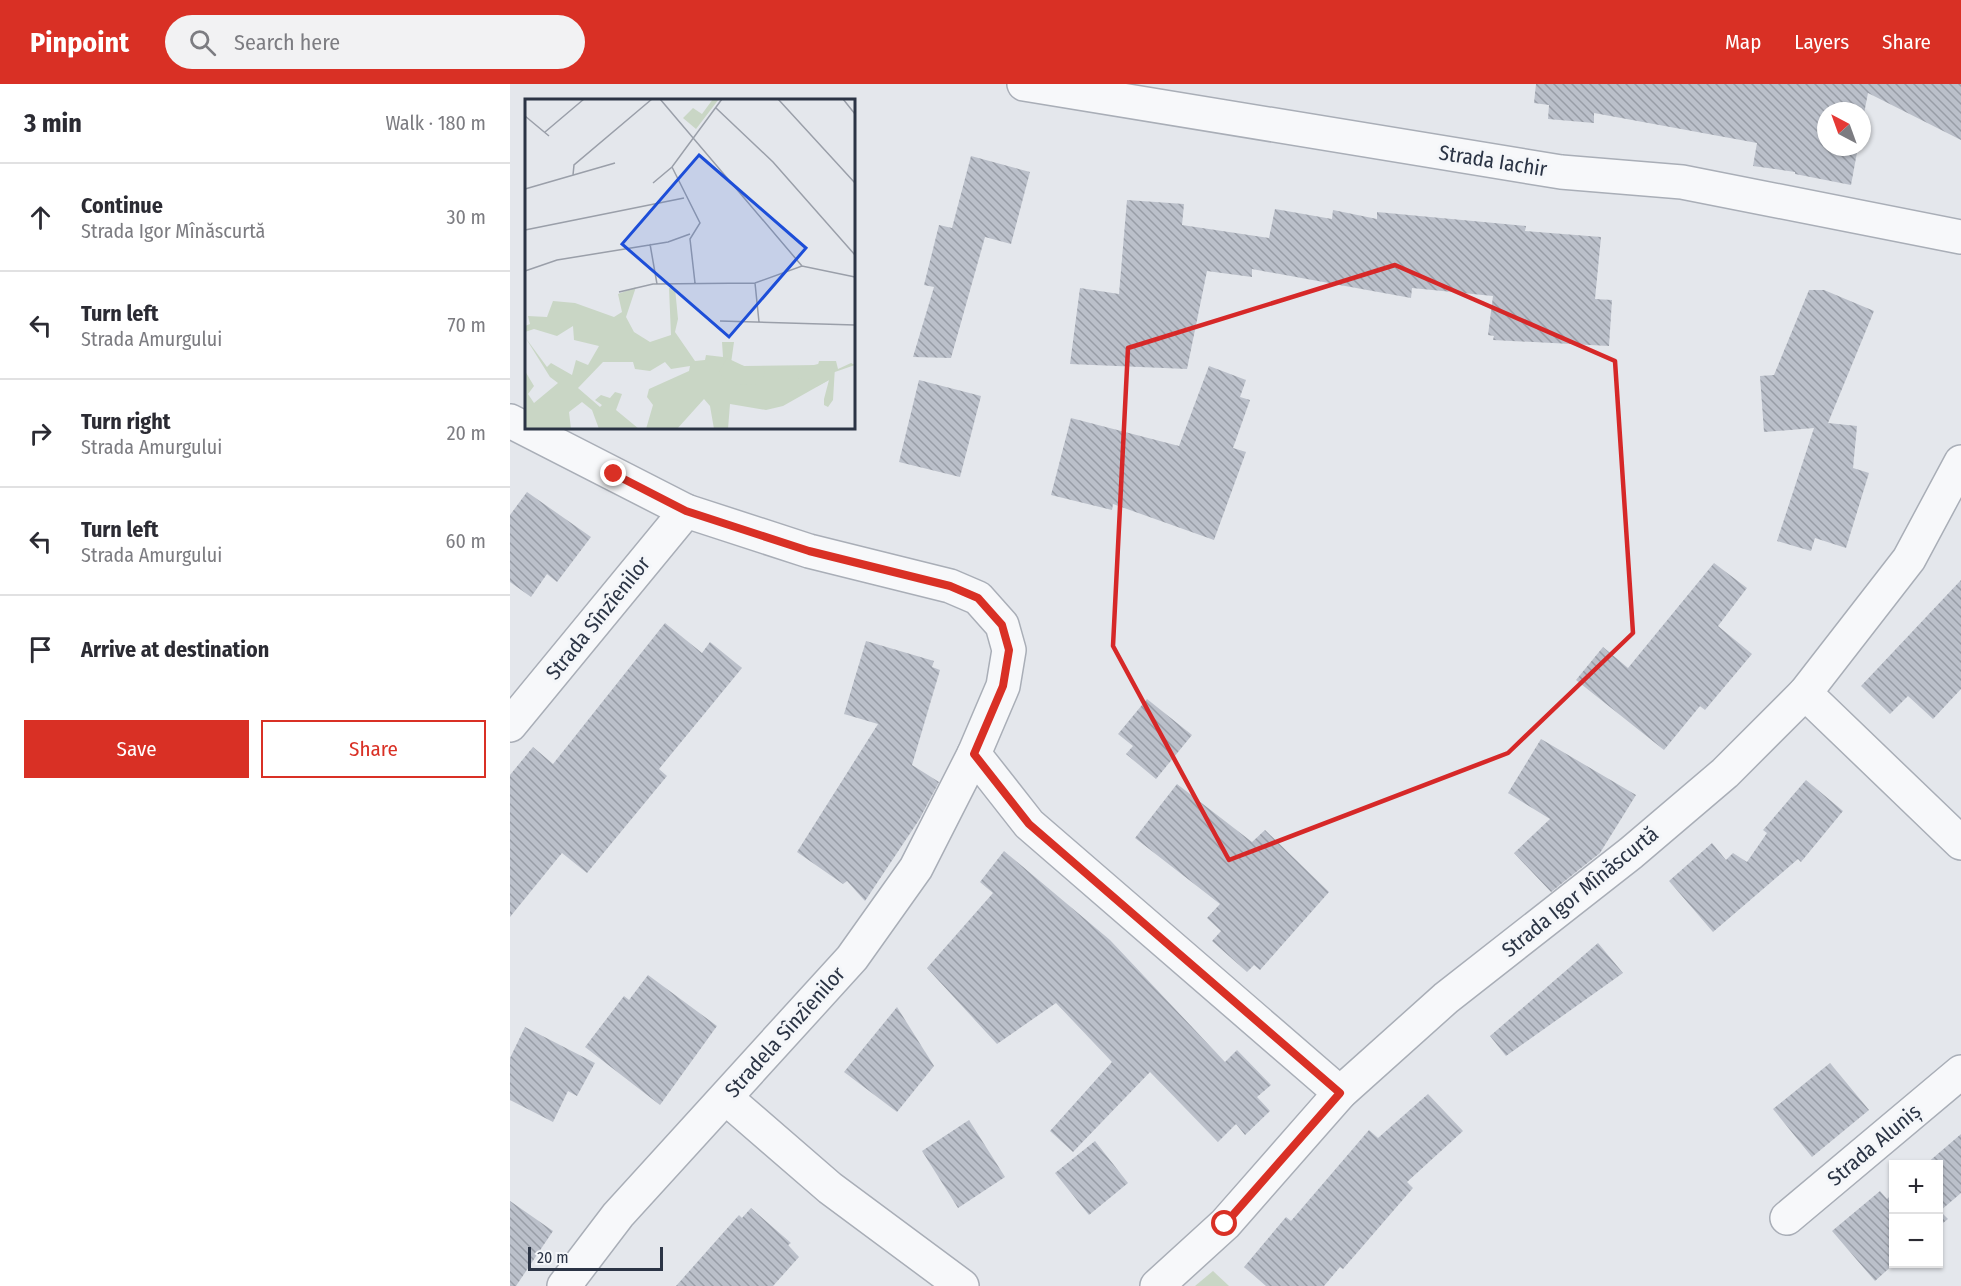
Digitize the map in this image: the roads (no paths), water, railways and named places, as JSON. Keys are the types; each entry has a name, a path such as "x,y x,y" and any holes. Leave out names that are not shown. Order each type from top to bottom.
{"street":[{"name":"Strada Iachir","path":"1024,84 1561,172 1682,182 1961,237"},
{"name":"Stradela Sînzîenilor","path":"510,421 525,429"},
{"name":"Stradela Sînzîenilor","path":"526,429 686,511 809,551 950,586 978,598 1002,625 1009,650 1003,686 974,754 916,868 859,949 618,1215 564,1286"},
{"name":"Strada Igor Mînăscurtă","path":"1157,1286 1225,1224 1340,1093 1446,998 1631,853 1725,773 1805,693 1909,559 1961,462"},
{"name":"Strada Sînzîenilor","path":"510,725 686,511"},
{"path":"1805,693 1961,843"},
{"path":"974,754 1029,824 1340,1093"},
{"name":"Strada Aluniș","path":"1787,1218 1961,1072"},
{"path":"726,1098 830,1188 962,1286"}]}
